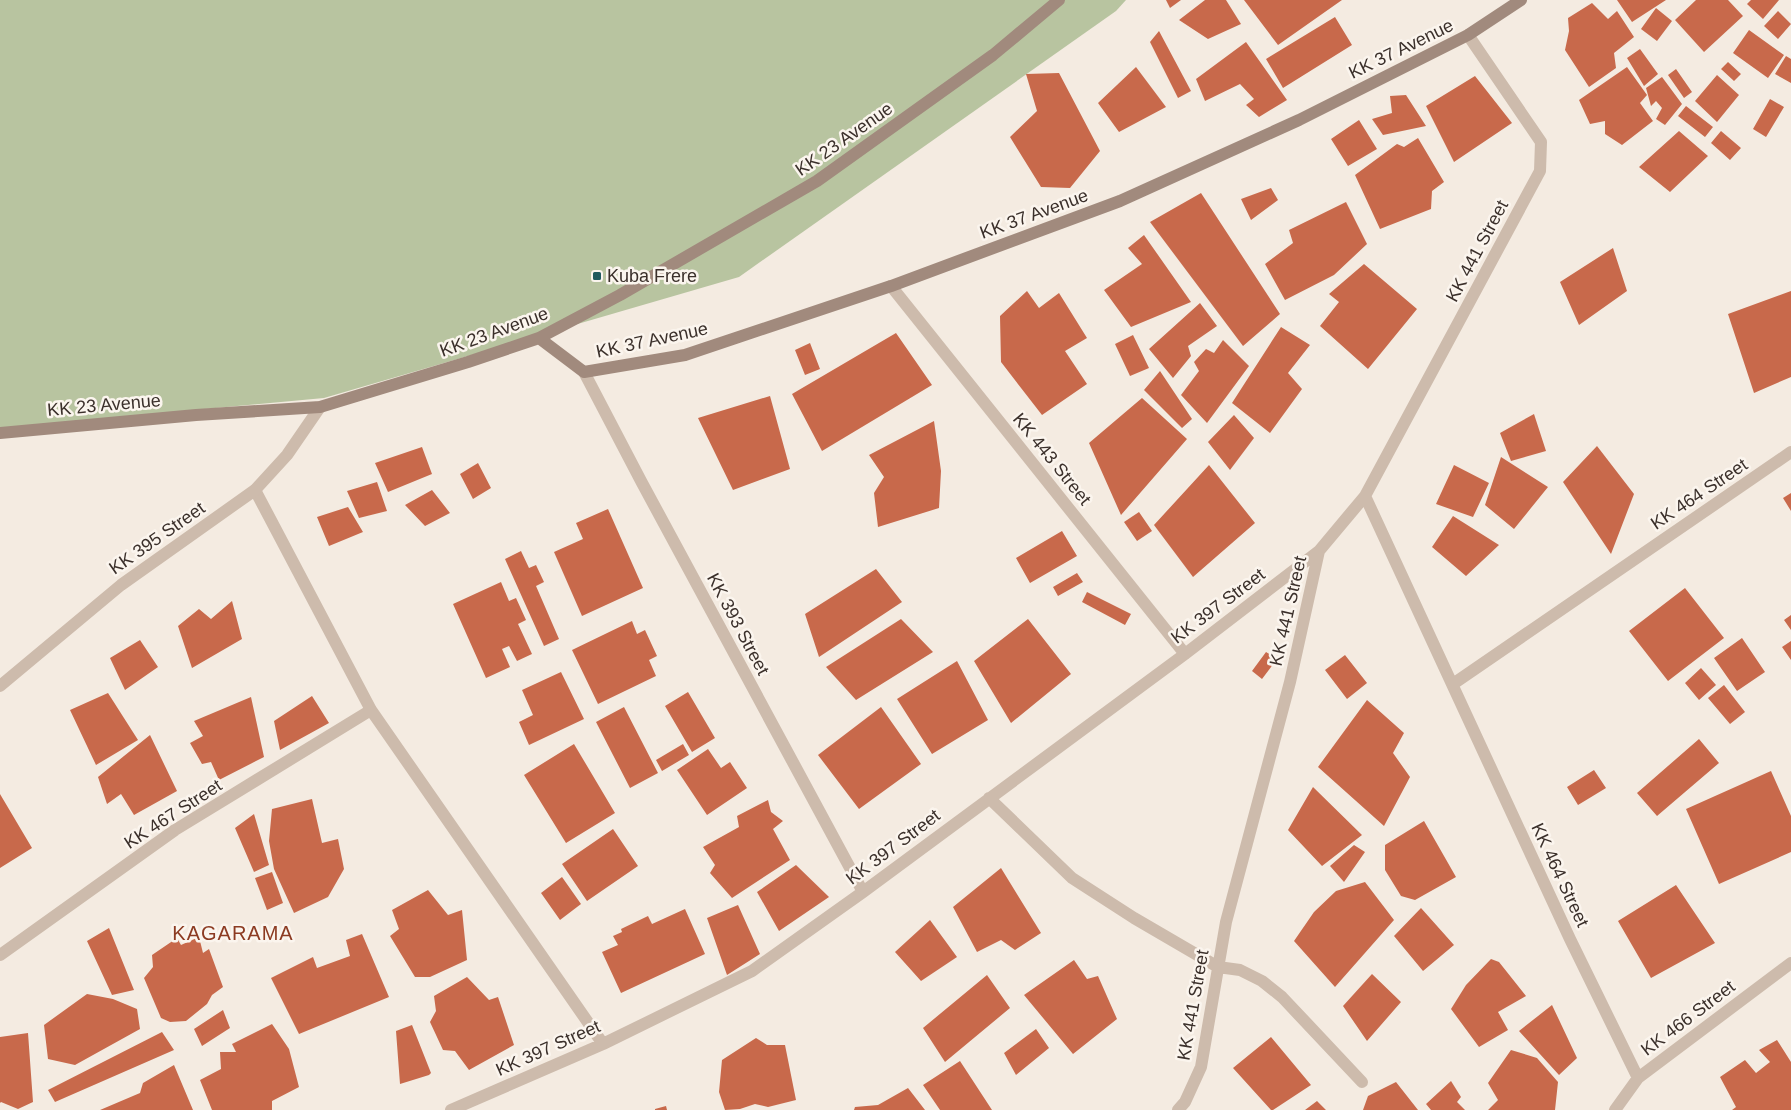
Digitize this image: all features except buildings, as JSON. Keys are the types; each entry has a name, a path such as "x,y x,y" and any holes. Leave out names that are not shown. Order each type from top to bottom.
{"main road":[{"name":"KK 23 Avenue","path":"0,433 196,415 320,407 459,365 539,338 620,295 817,182 993,56 1058,0"},
{"name":"KK 37 Avenue","path":"539,338 584,372 685,354 891,286 1120,201 1299,120 1468,35 1521,0"}],"street":[{"name":"KK 441 Street","path":"1178,1110 1185,1102 1200,1067 1226,922 1290,682 1319,551 1366,496 1540,171 1542,142 1468,35"},
{"name":"KK 443 Street","path":"891,286 1185,654"},
{"name":"KK 393 Street","path":"584,372 641,482 863,892"},
{"name":"KK 395 Street","path":"0,686 121,585 255,490 287,455 320,407"},
{"name":"KK 464 Street","path":"1453,684 1791,452"},
{"path":"255,490 371,710 603,1044"},
{"name":"KK 464 Street","path":"1366,496 1570,939 1638,1078"},
{"name":"KK 397 Street","path":"450,1110 603,1044 752,971 863,892 1185,654 1319,551"},
{"name":"KK 467 Street","path":"0,956 175,830 371,710"},
{"path":"989,798 1072,878 1134,918 1218,967 1240,970 1262,981 1282,997 1362,1082"},
{"name":"KK 466 Street","path":"1615,1110 1638,1078 1791,963"}],"green space":[{"path":"0,0 1126,0 1116,11 739,277 324,398 0,428"}],"place":[{"name":"Kuba Frere","path":"597,276"}],"district":[{"name":"KAGARAMA","path":"233,933"}]}
